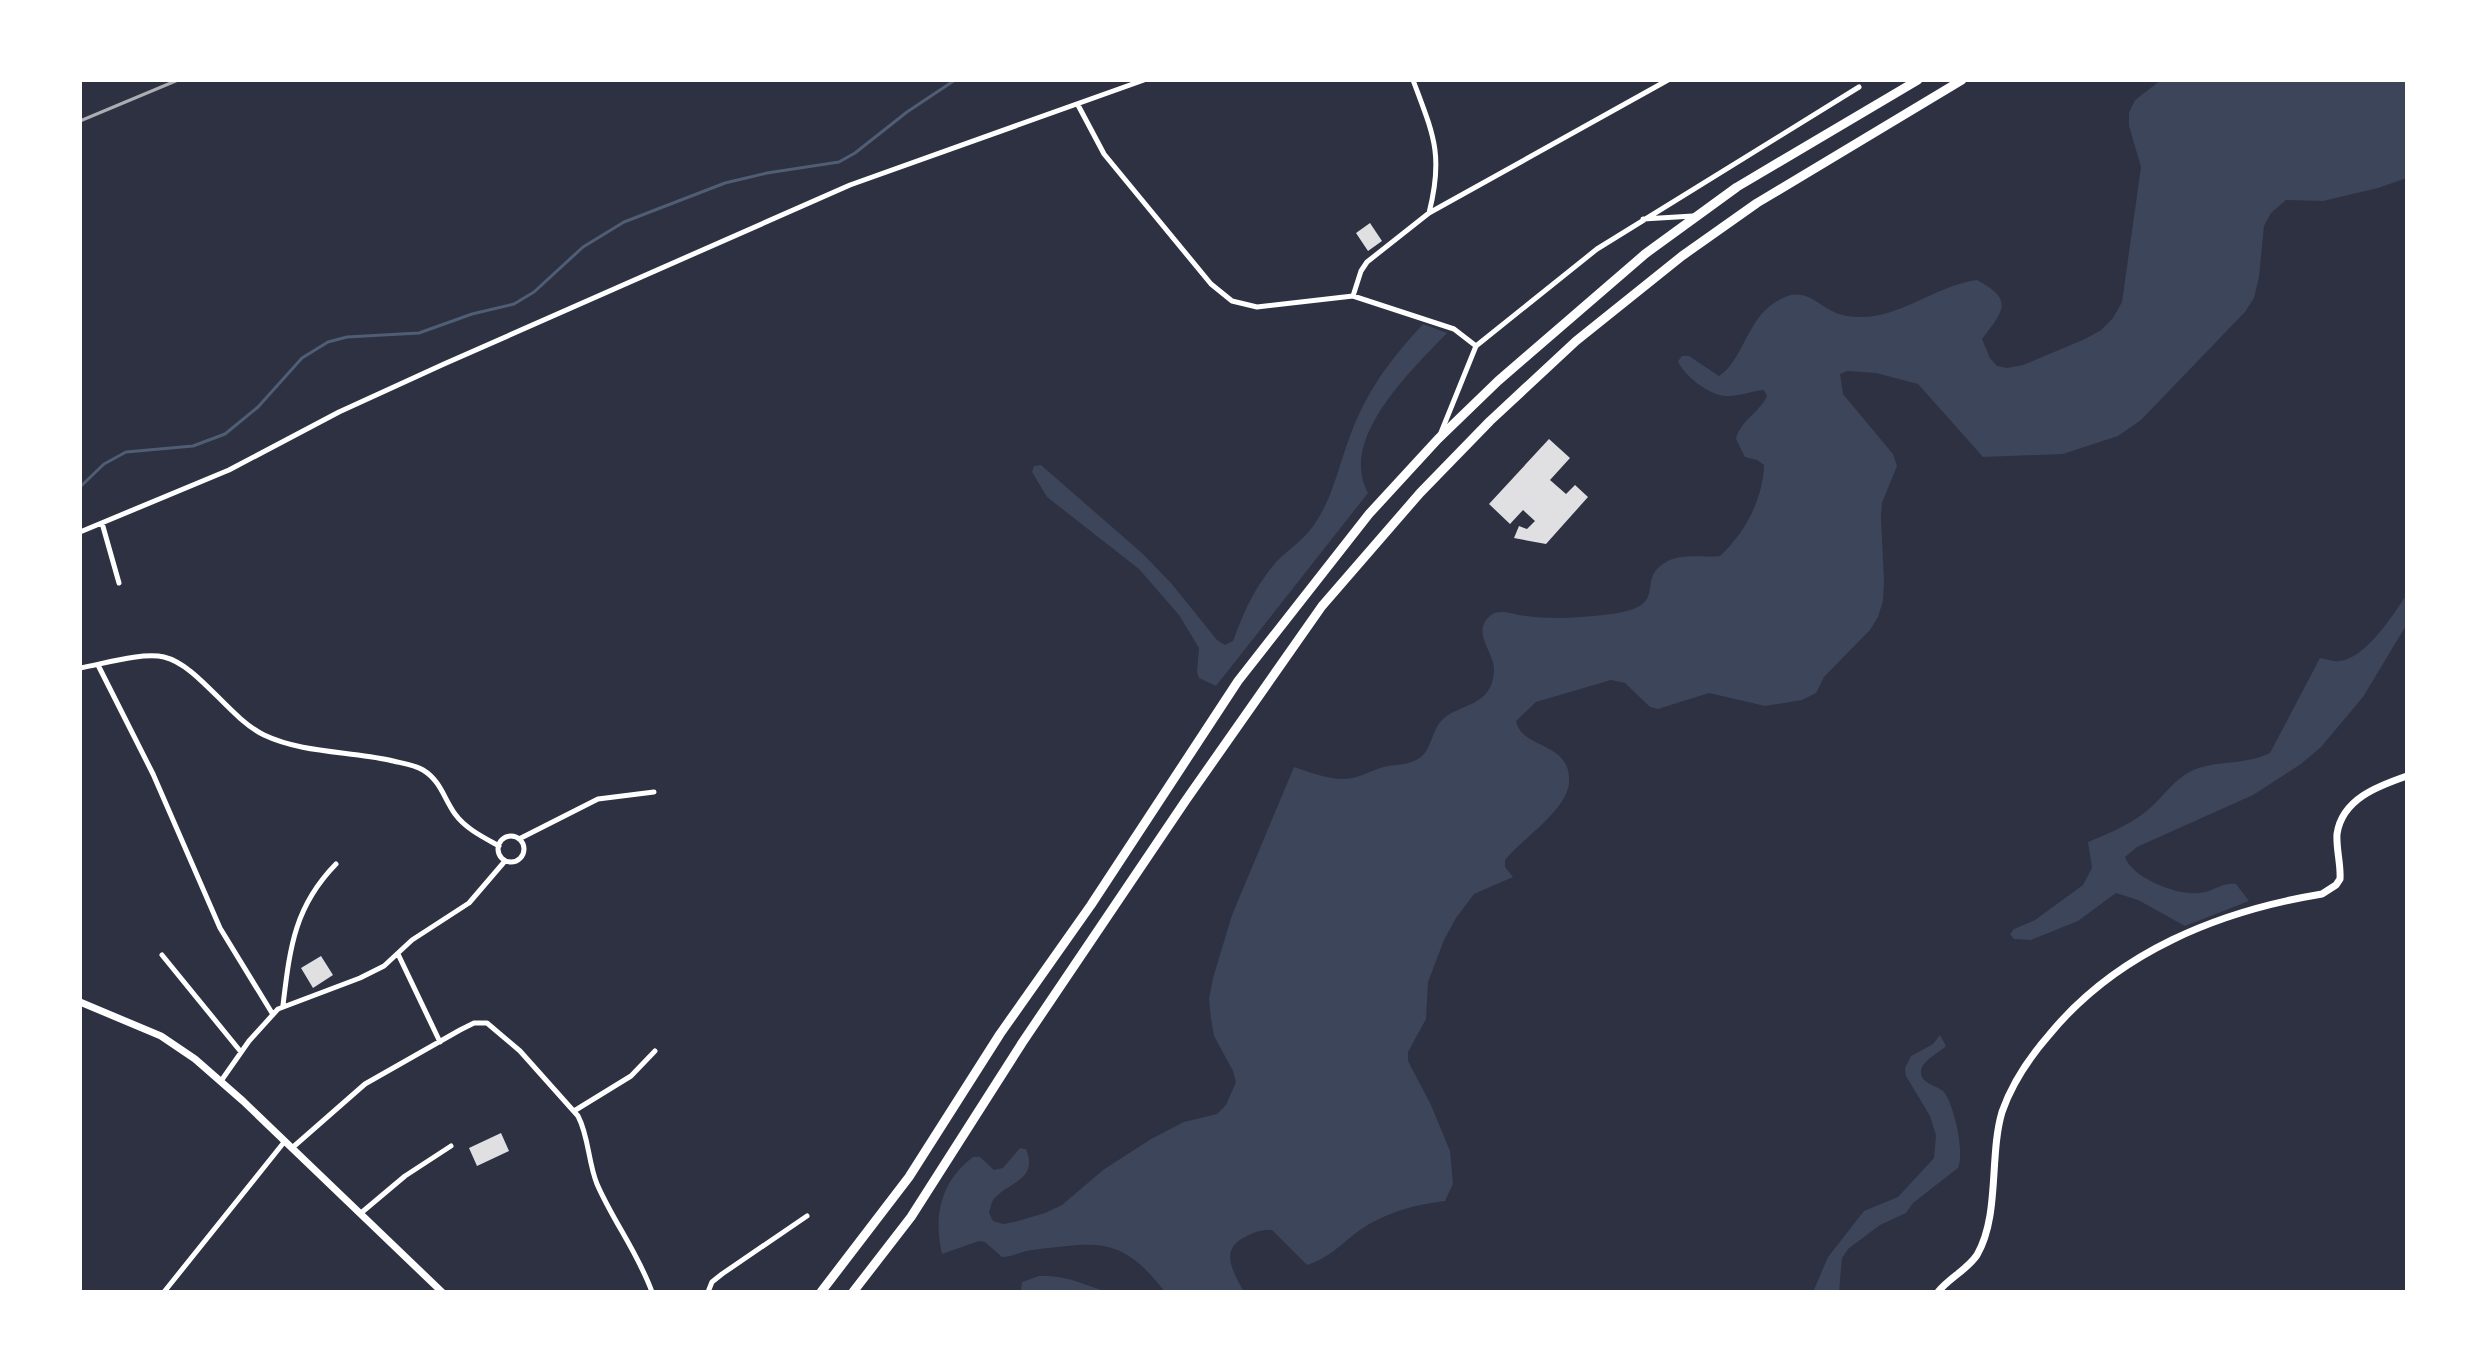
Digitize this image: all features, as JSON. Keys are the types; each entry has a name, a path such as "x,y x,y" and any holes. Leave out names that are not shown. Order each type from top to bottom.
{"highway":[{"path":"821,1292 909,1177 1027,994 1091,905 1238,681 1369,514 1438,439 1498,381 1583,305 1695,216 1737,187 1918,80"},
{"path":"853,1292 911,1217 1022,1043 1322,606 1420,493 1490,421 1576,341 1682,256 1757,203 1962,80"}],"street":[{"path":"80,532 229,470 339,412 850,185 1144,80"},
{"path":"1413,80 1435,139 1436,176 1429,213"},
{"path":"1353,296 1367,262 1429,213 1668,80"},
{"path":"1438,439 1476,346 1579,262 1642,219 1859,87"},
{"path":"1078,105 1114,166 1225,297 1257,307 1353,296 1454,329 1476,346"},
{"path":"1642,219 1695,216"},
{"path":"102,523 119,583"},
{"path":"80,668 148,657 167,658 183,667 248,724 267,736 287,743 418,767 434,778 460,820 499,846"},
{"path":"98,665 153,774 220,928 272,1013"},
{"path":"1938,1292 1971,1263 1981,1248 1990,1210 2001,1116 2021,1071 2059,1022 2113,973 2167,942 2271,903 2330,890 2340,879 2337,833 2347,811 2355,800 2370,791 2407,776"},
{"path":"519,839 524,850 521,858 513,862 505,861 499,854 499,846 507,837 519,839 598,799 654,792"},
{"path":"221,1081 272,1013 374,971 412,940 469,903 505,861"},
{"path":"283,1006 297,923 317,884 336,864"},
{"path":"398,954 440,1042"},
{"path":"162,955 241,1052"},
{"path":"80,1002 161,1036 187,1053 221,1081 442,1292"},
{"path":"292,1148 365,1084 474,1023 487,1023 520,1051 574,1111 583,1126 597,1184 641,1265 652,1292"},
{"path":"574,1111 631,1076 655,1051"},
{"path":"164,1292 285,1141"},
{"path":"361,1213 396,1183 451,1146"},
{"path":"708,1292 716,1279 807,1216"},
{"path":"427,1292 434,1284"}],"shaded area":[{"path":"2161,80 2407,80 2407,178 2323,201 2286,200 2271,213 2264,226 2254,298 2245,312 2141,420 2118,436 2063,454 1983,457 1918,384 1876,373 1847,371 1840,374 1843,394 1893,454 1897,466 1882,503 1884,582 1878,617 1870,630 1824,677 1816,693 1802,700 1765,706 1709,693 1658,709 1650,707 1625,683 1611,680 1536,702 1516,721 1527,737 1563,760 1568,769 1569,783 1552,814 1505,860 1505,867 1513,877 1474,894 1456,918 1428,982 1426,1019 1408,1052 1408,1061 1450,1151 1453,1184 1445,1201 1412,1207 1379,1219 1328,1255 1307,1265 1272,1230 1250,1235 1238,1241 1230,1254 1232,1268 1244,1292 1165,1292 1149,1273 1120,1251 1091,1245 1028,1251 1002,1257 985,1242 979,1241 942,1254 939,1213 942,1200 953,1177 973,1157 980,1157 994,1170 1003,1168 1020,1148 1026,1149 1029,1160 1025,1174 993,1200 989,1213 993,1221 1003,1224 1014,1222 1062,1205 1103,1170 1151,1139 1184,1122 1217,1114 1226,1105 1236,1082 1214,1036 1209,999 1213,978 1232,915 1294,767 1346,779 1414,761 1425,752 1443,719 1481,698 1492,683 1494,665 1482,629 1493,614 1504,612 1530,617 1565,618 1630,610 1647,599 1652,577 1666,562 1685,557 1720,556 1729,547 1751,515 1760,490 1764,465 1745,457 1736,439 1741,427 1767,396 1764,390 1730,396 1712,392 1685,372 1678,361 1682,356 1689,356 1719,376 1734,361 1765,310 1786,297 1804,296 1836,313 1865,317 1897,310 1944,289 1977,280 2001,300 2000,313 1982,339 1997,366 2023,365 2101,330 2122,302 2141,167 2129,126 2129,113 2135,100"},
{"path":"1423,324 1447,333 1399,385 1371,428 1363,450 1361,472 1368,493 1216,686 1199,678 1199,648 1179,615 1139,569 1047,497 1032,472 1034,466 1041,465 1143,554 1217,640 1225,645 1233,641 1251,599 1269,570 1316,522 1364,404 1390,363"},
{"path":"2407,594 2407,624 2363,697 2321,747 2253,795 2137,847 2125,857 2137,872 2168,888 2200,893 2226,884 2236,884 2249,901 2185,926 2138,900 2116,893 2078,921 2031,940 2014,939 2010,934 2014,929 2035,920 2083,885 2092,868 2088,842 2137,818 2175,783 2196,769 2270,753 2320,658 2340,661 2359,652 2378,634"},
{"path":"1940,1035 1946,1046 1927,1061 1921,1072 1926,1082 1943,1091 1951,1106 1959,1140 1958,1168 1913,1203 1906,1213 1880,1225 1848,1249 1842,1258 1839,1292 1813,1292 1828,1257 1864,1211 1898,1197 1934,1158 1936,1135 1930,1116 1906,1076 1905,1068 1911,1056 1933,1044"},
{"path":"1039,1276 1066,1279 1108,1292 1021,1290 1022,1282"}],"building":[{"path":"1370,223 1382,241 1368,251 1356,233"},
{"path":"1549,439 1570,458 1550,480 1566,494 1575,485 1588,497 1546,544 1514,538 1519,526 1527,529 1535,521 1523,510 1510,524 1489,504"},
{"path":"321,956 333,975 313,988 301,968"},
{"path":"501,1133 509,1151 477,1166 469,1148"}],"waterway":[{"path":"80,487 104,464 126,452 193,446 225,434 258,407 302,358 328,342 347,337 419,333 472,314 514,304 534,292 583,247 624,222 725,183 839,162 955,80"}],"railway":[{"path":"80,121 178,80"}]}
